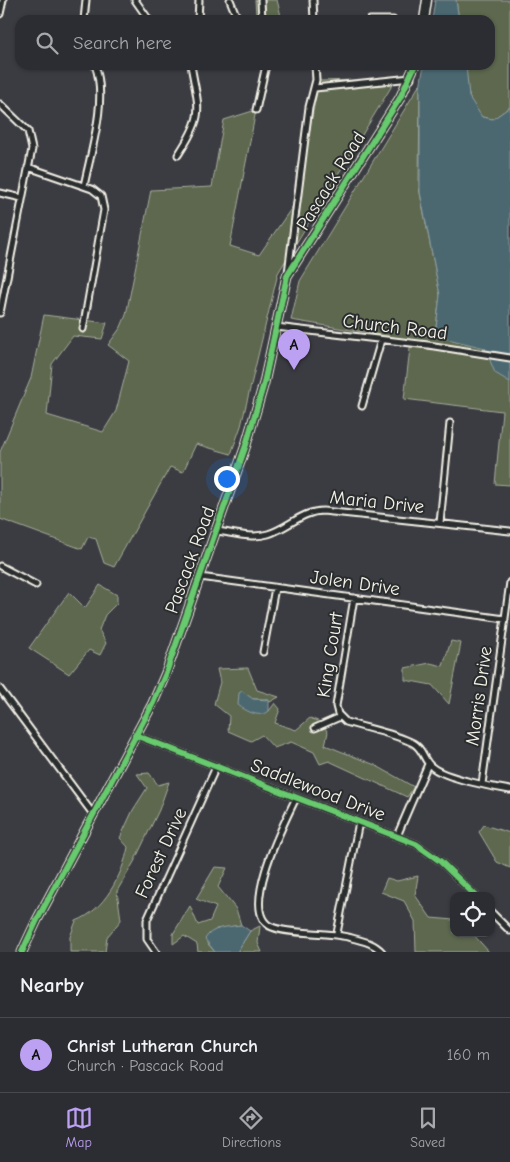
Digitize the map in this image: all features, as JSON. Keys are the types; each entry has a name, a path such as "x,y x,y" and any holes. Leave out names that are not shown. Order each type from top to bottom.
{"street":[{"path":"0,14 3,0"},
{"path":"84,15 86,0"},
{"path":"135,0 145,15"},
{"path":"198,15 199,0"},
{"path":"230,0 236,15"},
{"path":"261,0 262,15"},
{"path":"313,0 314,15"},
{"path":"425,15 427,0"},
{"path":"84,186 99,103 100,84 96,70"},
{"path":"178,155 194,130 198,116 193,70"},
{"path":"256,110 265,70"},
{"path":"288,276 310,108 315,88 315,70"},
{"name":"Pascack Road","path":"22,952 160,688 217,531 256,414 288,276 400,98 413,70"},
{"path":"315,88 411,78"},
{"path":"0,104 28,131 32,143 0,312"},
{"path":"28,168 92,189 101,196 104,210 83,329"},
{"path":"0,194 22,198"},
{"path":"0,279 6,280"},
{"name":"Church Road","path":"276,327 510,358"},
{"path":"362,406 381,340"},
{"path":"440,524 450,423"},
{"name":"Maria Drive","path":"217,531 262,536 276,531 308,514 320,511 510,531"},
{"path":"0,566 36,585"},
{"name":"Jolen Drive","path":"200,577 505,619"},
{"name":"Morris Drive","path":"482,784 510,582"},
{"path":"262,652 275,588"},
{"name":"King Court","path":"315,728 340,717 336,706 354,598"},
{"path":"0,689 93,814"},
{"path":"340,717 346,722 412,743 422,751 428,764 436,770 482,784 510,790"},
{"name":"Saddlewood Drive","path":"135,735 398,836 428,851 472,892"},
{"path":"398,836 428,764"},
{"name":"Forest Drive","path":"156,952 147,939 148,920 216,766"},
{"path":"296,798 264,870 261,912 265,922 277,929 337,934 372,944 382,952"},
{"path":"337,934 359,822"},
{"path":"495,916 510,931"}],"green space":[{"path":"255,0 277,0 281,15 256,15"},
{"path":"456,0 510,0 510,107 493,119 482,117 473,106 469,93 466,70 495,70 495,15 458,15"},
{"path":"396,79 278,273 241,426 231,454 196,444 183,472 170,467 114,567 104,563 96,539 88,537 82,549 0,519 0,452 31,378 44,315 107,323 102,339 73,336 52,364 47,415 103,432 116,411 129,361 108,345 121,327 126,315 151,190 212,187 224,120 256,110 230,246 259,255 295,203 319,81"},
{"path":"420,84 419,188 440,295 435,335 510,353 510,485 495,484 502,411 404,399 411,340 291,320 300,281"},
{"path":"100,585 117,595 117,603 105,615 99,630 106,643 100,655 89,650 69,674 29,648 69,592 85,608"},
{"path":"451,641 461,643 449,704 432,685 405,680 405,668 430,663 443,666"},
{"path":"248,668 257,690 279,697 270,702 266,699 253,699 269,711 275,703 280,709 275,723 296,730 310,718 320,722 328,732 325,745 375,765 414,787 407,797 329,761 320,764 314,752 291,742 274,748 262,735 251,741 228,731 229,716 214,704 220,682 217,669"},
{"path":"149,773 158,785 169,782 159,810 134,862 117,891 121,920 107,937 105,952 70,952 70,937 76,921 95,909 103,900 111,890 122,869 128,847 120,838 133,810 147,788 137,774"},
{"path":"484,825 510,833 510,868 497,862 479,832"},
{"path":"215,867 227,868 218,887 236,909 241,925 216,929 208,944 215,952 198,952 197,944 184,936 173,944 173,934 190,906 198,925 210,921 216,907 196,899"},
{"path":"418,876 415,895 431,918 450,920 450,937 476,937 489,952 416,952 415,921 404,901 381,892 387,878 397,881"},
{"path":"260,926 258,943 262,952 237,952 250,931"}],"water":[{"path":"435,0 456,0 458,15 433,15"},
{"path":"423,70 466,70 469,97 482,117 493,119 510,107 510,382 495,373 485,348 435,336 440,295 420,192 420,87"},
{"path":"242,691 253,699 269,700 269,711 257,714 249,712 238,705 239,693"},
{"path":"241,925 250,931 237,952 215,952 205,939 211,932 216,930"}],"cycle path":[{"path":"22,952 37,920 153,703 166,673 246,445 264,383 287,276 400,98 413,70"},
{"path":"135,735 416,844 440,861 472,892"}],"place":[{"name":"Christ Lutheran Church","path":"294,370"}]}
